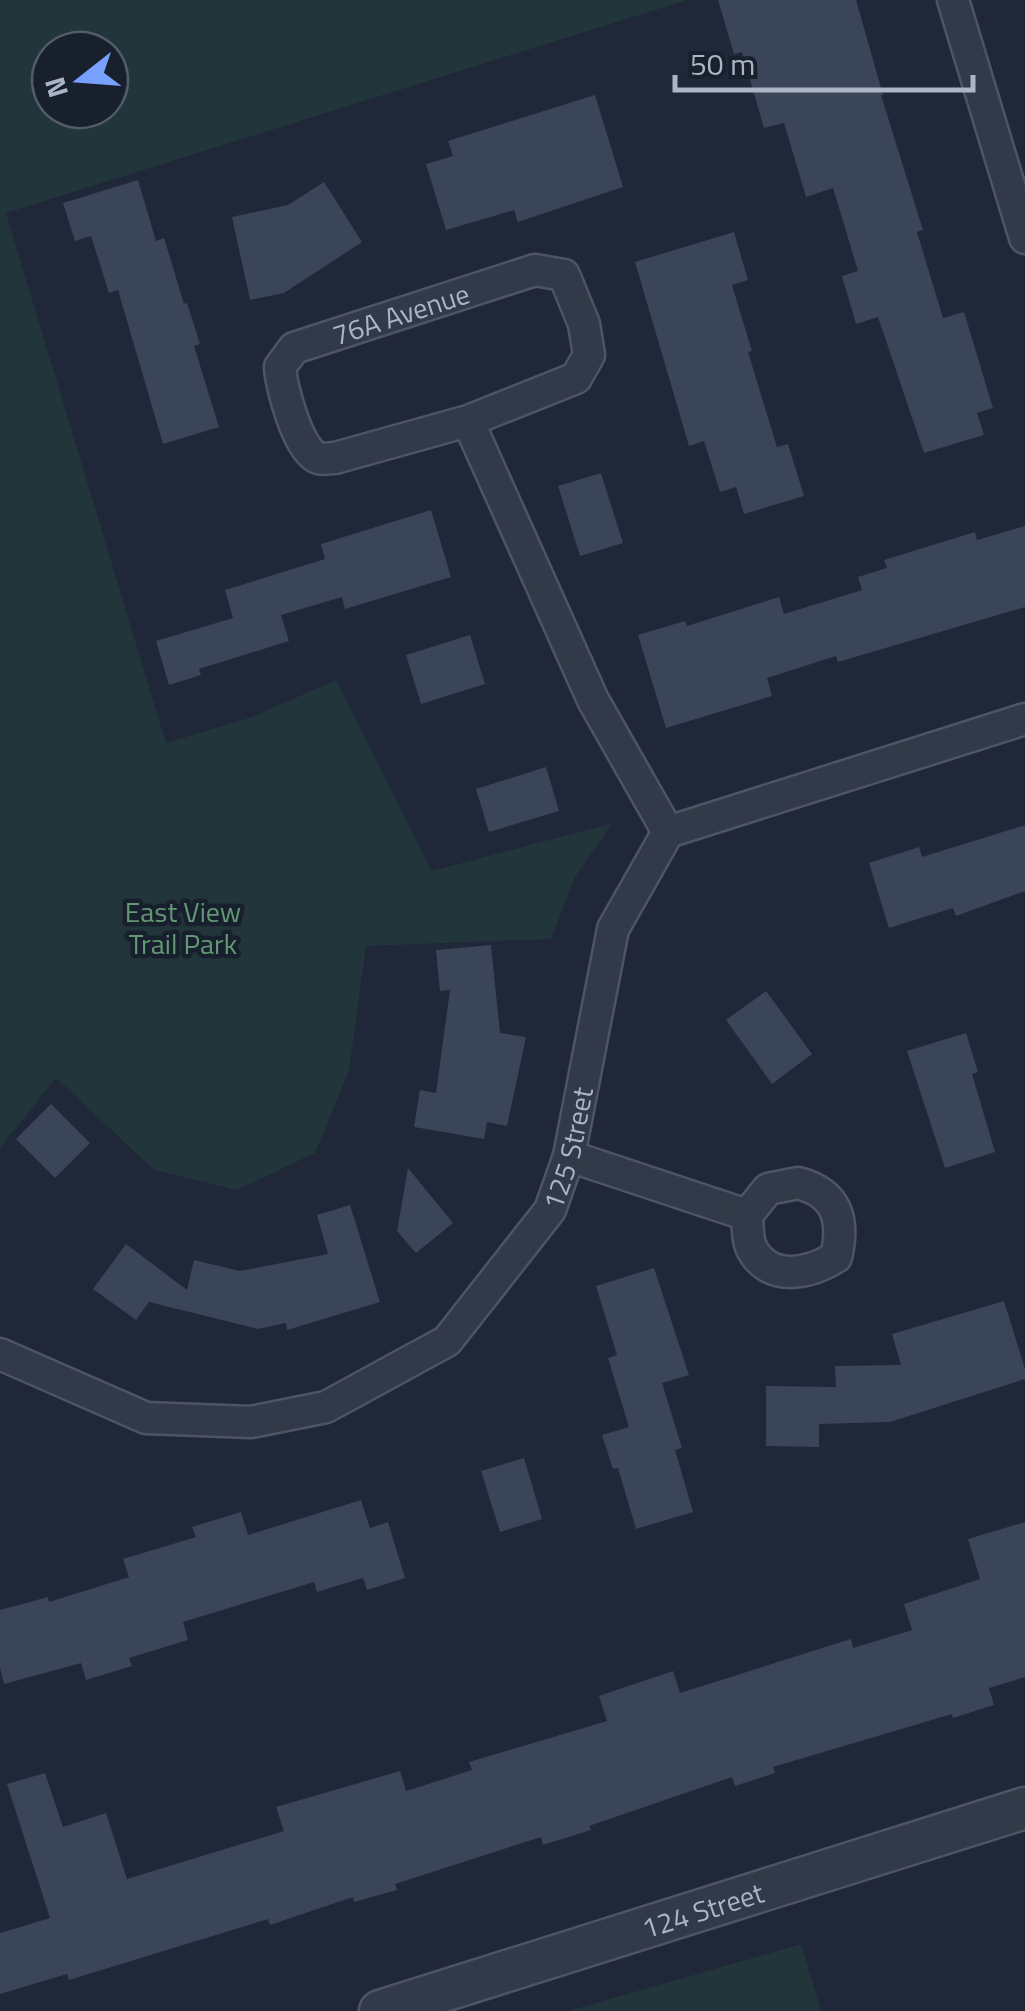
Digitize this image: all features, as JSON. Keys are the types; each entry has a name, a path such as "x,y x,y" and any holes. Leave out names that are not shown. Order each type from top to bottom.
{"street":[{"path":"953,0 1025,238"},
{"name":"76A Avenue","path":"534,270 564,276 584,324 589,355 576,378 468,420 334,458 317,458 304,447 281,383 280,367 294,348 534,270"},
{"path":"468,420 592,700 668,832 1025,720"},
{"name":"125 Street","path":"0,1354 146,1418 251,1422 326,1407 447,1341 550,1210 569,1156 614,929 668,832"},
{"path":"569,1156 746,1215"},
{"name":"124 Street","path":"380,2011 1025,1808"}],"green space":[{"name":"East View Trail Park","path":"0,0 687,0 6,213 166,743 252,717 336,680 432,871 613,823 575,877 551,939 366,946 349,1071 315,1153 237,1190 154,1170 56,1078 0,1148"},
{"path":"801,1944 821,2011 568,2011"}],"building":[{"path":"718,0 856,0 923,230 917,232 943,318 964,312 993,408 977,413 984,435 924,453 878,317 856,324 842,276 858,271 833,188 806,197 784,123 764,128 742,52 734,54"},
{"path":"595,95 623,187 518,222 514,210 446,230 426,164 453,156 448,141"},
{"path":"138,180 156,241 164,238 184,304 187,303 200,344 194,346 219,427 163,444 118,290 109,293 91,236 75,241 63,203"},
{"path":"324,182 362,242 284,293 250,300 232,217 288,205"},
{"path":"734,232 748,280 732,285 752,351 748,352 777,447 788,444 804,496 744,514 736,487 720,492 704,441 689,446 635,262"},
{"path":"601,473 623,543 580,556 558,486"},
{"path":"431,510 451,577 345,609 342,597 281,615 289,641 199,669 201,675 169,685 156,641 233,618 225,590 325,559 321,544"},
{"path":"1025,526 1025,607 838,662 836,656 767,678 772,696 666,728 638,635 685,621 687,626 779,597 784,614 862,590 858,577 887,568 884,560 975,532 977,540"},
{"path":"470,635 485,684 421,704 406,655"},
{"path":"546,767 559,811 489,832 476,789"},
{"path":"1025,825 1025,891 956,916 953,908 889,928 869,863 919,847 922,857"},
{"path":"491,945 500,1033 526,1037 507,1126 487,1122 484,1139 414,1127 420,1090 436,1093 450,990 440,991 436,950"},
{"path":"766,991 812,1054 772,1084 726,1020"},
{"path":"966,1033 978,1072 972,1074 995,1152 945,1168 907,1051"},
{"path":"51,1104 90,1143 55,1178 16,1139"},
{"path":"408,1168 453,1223 416,1253 397,1231"},
{"path":"350,1205 380,1302 287,1330 286,1323 258,1329 149,1302 136,1320 93,1289 126,1244 187,1290 194,1260 240,1271 328,1254 317,1215"},
{"path":"654,1268 689,1375 662,1383 682,1448 675,1450 693,1512 636,1529 618,1468 613,1469 602,1435 629,1427 608,1358 617,1355 596,1286"},
{"path":"1004,1301 1025,1379 890,1422 819,1424 819,1447 766,1446 766,1386 836,1387 835,1366 901,1365 892,1334"},
{"path":"524,1458 542,1519 500,1532 481,1471"},
{"path":"361,1500 370,1528 388,1522 405,1578 367,1590 363,1578 317,1592 314,1582 183,1622 188,1640 129,1658 132,1666 86,1680 81,1663 4,1684 0,1668 0,1610 48,1597 49,1602 129,1577 123,1559 196,1537 192,1527 241,1512 248,1535"},
{"path":"1025,1522 1025,1677 989,1688 994,1705 773,1767 775,1773 735,1786 732,1777 589,1826 591,1830 543,1845 541,1837 395,1884 397,1890 354,1902 353,1897 270,1925 268,1919 69,1980 67,1974 0,1994 0,1933 50,1918 7,1784 45,1773 63,1827 106,1813 127,1879 284,1831 276,1807 400,1771 406,1791 472,1770 469,1762 607,1721 599,1696 673,1671 680,1693 851,1639 853,1648 912,1630 904,1604 980,1579 968,1539"}]}
